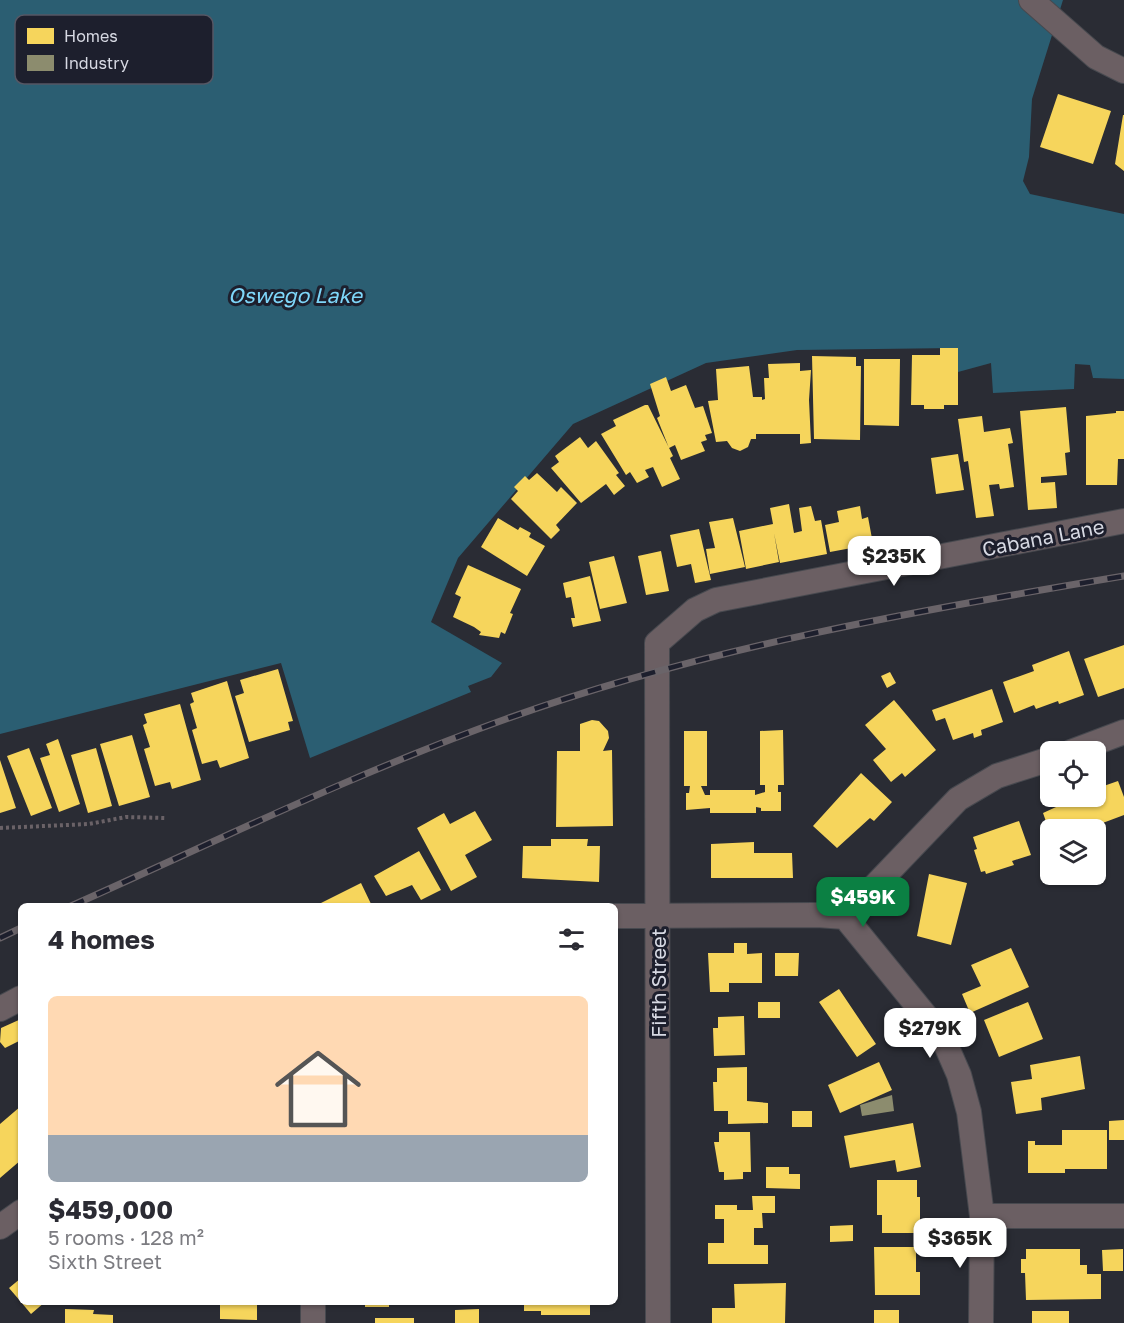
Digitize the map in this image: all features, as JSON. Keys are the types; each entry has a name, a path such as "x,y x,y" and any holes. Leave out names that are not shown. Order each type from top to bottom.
{"street":[{"path":"1030,0 1096,57 1124,71"},
{"name":"Cabana Lane","path":"657,643 694,610 716,600 1124,521"},
{"name":"Fifth Street","path":"657,643 658,1323"},
{"path":"1100,741 1124,732"},
{"path":"618,916 658,914 845,917 958,799 997,776 1040,762"},
{"path":"845,917 942,1036 959,1075 969,1112 982,1216 981,1323"},
{"path":"0,1009 18,1000"},
{"path":"0,1227 18,1214"},
{"path":"982,1216 1124,1216"},
{"path":"313,1305 313,1323"}],"path":[{"path":"0,828 89,824 126,817 165,818"}],"water":[{"name":"Oswego Lake","path":"0,0 1063,0 1032,99 1029,157 1023,181 1030,194 1124,214 1124,379 1093,378 1090,365 1075,364 1074,389 993,393 991,363 958,372 955,348 797,350 706,363 573,424 458,558 431,622 502,663 491,677 468,686 471,692 310,758 281,663 0,734"}],"building: Homes":[{"path":"1058,94 1111,111 1093,164 1040,147"},
{"path":"1124,115 1124,171 1115,164"},
{"path":"940,348 958,348 958,405 944,405 944,409 924,409 924,405 911,405 912,355 940,355"},
{"path":"812,356 856,357 856,366 861,366 860,440 814,439"},
{"path":"864,359 900,359 899,426 864,425"},
{"path":"800,363 800,371 811,370 809,400 811,443 800,444 800,434 756,434 756,439 751,439 748,447 740,451 732,448 727,441 716,442 708,401 718,400 716,369 749,366 753,397 762,397 762,400 765,399 764,378 769,378 768,364"},
{"path":"666,377 671,391 686,385 695,408 703,406 712,433 705,435 707,440 701,442 705,451 681,460 675,445 669,448 657,418 660,416 650,384"},
{"path":"648,405 673,456 670,458 680,479 662,487 653,467 645,470 649,477 637,483 630,472 626,475 601,434 616,426 613,420"},
{"path":"1066,407 1070,452 1065,453 1067,475 1041,477 1041,483 1055,482 1057,508 1028,510 1020,411"},
{"path":"1116,411 1124,411 1124,459 1118,459 1117,485 1086,485 1086,416 1116,413"},
{"path":"982,416 984,432 1010,428 1013,443 1008,444 1014,487 1000,489 999,484 989,485 994,516 976,518 968,461 964,462 958,419"},
{"path":"580,437 588,448 596,441 619,473 616,475 625,486 614,495 606,484 581,503 551,468 559,462 555,456"},
{"path":"958,454 964,490 936,494 931,458"},
{"path":"537,473 557,492 561,487 577,503 556,525 560,530 551,539 511,499 518,491 514,487 525,476 529,480"},
{"path":"789,504 794,533 802,531 799,508 811,506 815,521 821,520 827,554 780,563 774,533 779,562 746,569 739,531 773,524 770,508"},
{"path":"860,506 862,519 868,517 873,544 830,552 825,525 839,522 837,511"},
{"path":"498,518 518,530 520,527 531,533 529,537 545,546 527,576 481,547"},
{"path":"733,518 745,567 710,574 706,549 715,548 709,522"},
{"path":"699,529 711,580 695,583 691,564 677,567 670,535"},
{"path":"661,551 669,591 646,595 638,556"},
{"path":"614,556 627,603 600,609 589,562"},
{"path":"468,565 521,589 510,613 513,614 505,634 501,632 499,638 479,635 481,632 474,627 453,617 461,597 455,594"},
{"path":"590,576 601,621 573,627 571,618 575,618 571,597 566,598 563,583"},
{"path":"1124,645 1124,688 1098,697 1084,659"},
{"path":"1069,651 1084,695 1036,709 1034,705 1014,713 1003,682 1034,671 1032,665"},
{"path":"278,669 293,721 288,722 290,730 249,742 235,696 244,693 240,680"},
{"path":"890,672 896,683 887,688 881,676"},
{"path":"227,681 249,758 220,768 217,760 202,764 192,730 197,728 190,704 194,702 191,693"},
{"path":"992,689 1003,722 981,730 982,735 974,738 973,733 953,740 945,718 936,721 932,710"},
{"path":"894,700 936,750 905,777 902,773 891,782 873,760 886,749 865,725"},
{"path":"180,704 201,780 172,789 170,782 155,786 144,749 150,747 143,725 147,723 144,714"},
{"path":"592,720 599,721 608,731 609,738 603,751 612,750 613,826 556,827 557,751 580,751 580,724"},
{"path":"783,730 784,785 778,785 778,792 781,792 781,811 761,811 761,808 756,807 756,813 710,813 710,808 686,810 686,793 689,793 690,786 684,786 684,731 707,731 707,786 701,786 705,795 710,795 710,790 755,790 755,795 765,792 765,785 760,785 760,731"},
{"path":"132,735 150,797 119,806 100,744"},
{"path":"58,739 80,804 59,812 40,758 50,755 46,744"},
{"path":"29,748 52,808 31,816 7,756"},
{"path":"96,748 112,806 88,813 71,755"},
{"path":"0,760 16,808 0,813"},
{"path":"861,773 892,802 874,821 870,818 837,848 813,826"},
{"path":"1118,781 1124,797 1124,815 1106,822 1106,819 1045,819 1043,813 1056,807 1106,807 1106,785"},
{"path":"475,811 492,840 465,855 477,877 451,891 417,828 444,813 450,824"},
{"path":"1019,821 1031,855 1012,861 1014,865 986,874 985,871 981,872 974,850 977,849 973,837"},
{"path":"551,839 588,839 587,846 600,846 599,882 522,878 523,846 551,846"},
{"path":"754,842 754,853 792,853 793,878 711,878 711,844"},
{"path":"419,851 441,890 421,900 412,885 386,896 374,876"},
{"path":"929,874 967,883 951,945 917,936"},
{"path":"361,883 371,903 321,903"},
{"path":"734,943 747,943 747,954 762,953 762,983 729,983 729,992 710,992 708,953 734,953"},
{"path":"1011,948 1029,987 970,1013 962,994 981,986 971,965"},
{"path":"775,953 799,953 798,976 775,976"},
{"path":"839,989 876,1044 857,1057 819,1002"},
{"path":"758,1002 780,1002 780,1018 758,1018"},
{"path":"1028,1002 1043,1039 999,1057 984,1020"},
{"path":"744,1016 745,1055 714,1056 713,1028 718,1028 718,1017"},
{"path":"18,1020 18,1042 5,1048 0,1042 1,1028"},
{"path":"1080,1056 1085,1089 1041,1098 1042,1110 1016,1114 1011,1082 1032,1079 1030,1065"},
{"path":"879,1062 892,1090 840,1113 828,1085"},
{"path":"747,1067 747,1101 768,1103 768,1123 728,1124 728,1111 714,1111 713,1082 717,1082 717,1068"},
{"path":"18,1109 18,1163 0,1178 0,1124"},
{"path":"792,1111 812,1111 812,1127 792,1127"},
{"path":"1124,1120 1124,1140 1109,1140 1109,1121"},
{"path":"913,1123 921,1167 897,1172 895,1160 850,1168 844,1136"},
{"path":"1062,1130 1107,1130 1107,1169 1065,1169 1065,1173 1028,1173 1028,1141 1035,1141 1035,1145 1062,1145"},
{"path":"719,1132 750,1132 751,1172 743,1172 743,1179 724,1180 724,1172 719,1172 714,1142 719,1142"},
{"path":"766,1167 789,1167 789,1174 800,1174 800,1189 766,1188"},
{"path":"877,1180 917,1180 917,1197 920,1197 920,1233 882,1233 882,1215 877,1215"},
{"path":"752,1196 775,1196 775,1213 762,1213 763,1228 754,1228 754,1245 768,1245 768,1264 708,1264 708,1243 724,1243 724,1219 715,1219 715,1205 737,1205 737,1210 753,1210"},
{"path":"853,1225 853,1241 830,1242 830,1226"},
{"path":"874,1247 916,1247 916,1272 920,1272 920,1295 875,1295"},
{"path":"1026,1249 1080,1249 1080,1265 1087,1265 1087,1274 1101,1274 1101,1299 1026,1300 1025,1273 1021,1273 1021,1259 1026,1259"},
{"path":"1123,1249 1123,1271 1103,1271 1102,1250"},
{"path":"18,1280 18,1298 9,1288"},
{"path":"786,1283 785,1323 712,1323 712,1308 735,1308 734,1284"},
{"path":"24,1305 42,1305 31,1314"},
{"path":"220,1305 257,1305 257,1320 220,1319"},
{"path":"365,1305 389,1305 389,1307 365,1307"},
{"path":"524,1305 590,1305 590,1315 541,1315 541,1311 524,1311"},
{"path":"65,1309 94,1310 93,1314 113,1315 113,1323 65,1323"},
{"path":"479,1309 479,1323 455,1323 455,1310"},
{"path":"874,1310 899,1310 899,1323 874,1323"},
{"path":"1032,1311 1069,1311 1069,1323 1032,1323"},
{"path":"375,1318 414,1318 414,1323 375,1323"}],"building: Industry":[{"path":"892,1095 894,1111 862,1116 860,1105"}],"railway":[{"path":"78,903 287,808 395,762 506,719 581,694 658,671 812,634 968,603 1124,576"},
{"path":"0,938 18,929"}]}
